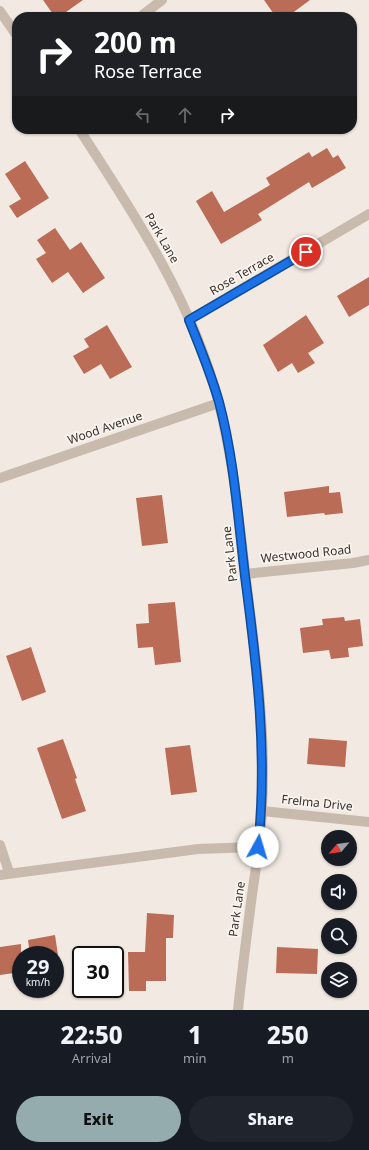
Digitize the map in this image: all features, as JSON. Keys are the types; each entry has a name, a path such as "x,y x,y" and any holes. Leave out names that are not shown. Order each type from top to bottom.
{"street":[{"path":"146,12 162,0"},
{"path":"0,11 12,29"},
{"name":"Park Lane","path":"82,134 118,189 162,263 189,320 205,360 219,403 236,493 262,712 262,811 238,1010"},
{"name":"Rose Terrace","path":"189,320 369,214"},
{"name":"Wood Avenue","path":"0,478 219,403"},
{"name":"Westwood Road","path":"245,574 369,560"},
{"name":"Frelma Drive","path":"262,811 369,822"},
{"path":"0,845 4,874 198,849 258,847"}],"building":[{"path":"43,0 83,0 66,12 51,12"},
{"path":"264,0 310,0 294,12 272,12"},
{"path":"327,148 333,158 338,155 346,168 312,188 309,182 258,214 262,220 221,244 196,201 212,191 224,212 270,185 266,178 309,152 312,157"},
{"path":"25,161 49,198 17,218 9,206 21,199 5,174"},
{"path":"55,228 70,250 81,242 105,278 83,293 68,272 52,283 36,259 46,253 37,240"},
{"path":"369,277 369,305 349,317 337,296"},
{"path":"306,315 324,343 308,353 315,363 298,373 292,363 278,372 263,345"},
{"path":"107,325 132,367 110,379 101,364 84,374 73,356 89,347 84,339"},
{"path":"329,486 329,493 340,492 343,513 325,515 324,513 287,517 284,492"},
{"path":"162,495 168,543 142,546 136,498"},
{"path":"175,602 181,662 155,665 153,647 138,648 136,624 149,623 148,604"},
{"path":"344,617 345,621 360,619 363,646 348,648 349,657 331,659 329,650 303,653 300,628 323,625 322,619"},
{"path":"31,647 46,692 22,701 6,656"},
{"path":"309,738 347,741 345,767 307,764"},
{"path":"63,739 77,778 75,779 86,811 62,819 37,748"},
{"path":"190,745 197,792 171,795 165,748"},
{"path":"147,913 174,915 173,938 166,938 166,981 146,981 146,991 129,991 128,952 145,952"},
{"path":"55,935 57,946 29,946 28,940"},
{"path":"21,944 21,946 12,946 12,973 0,975 0,947"},
{"path":"277,947 318,949 317,974 276,973"}],"route":[{"path":"258,847 263,784 262,712 236,493 219,403 205,360 189,320 306,252"}]}
